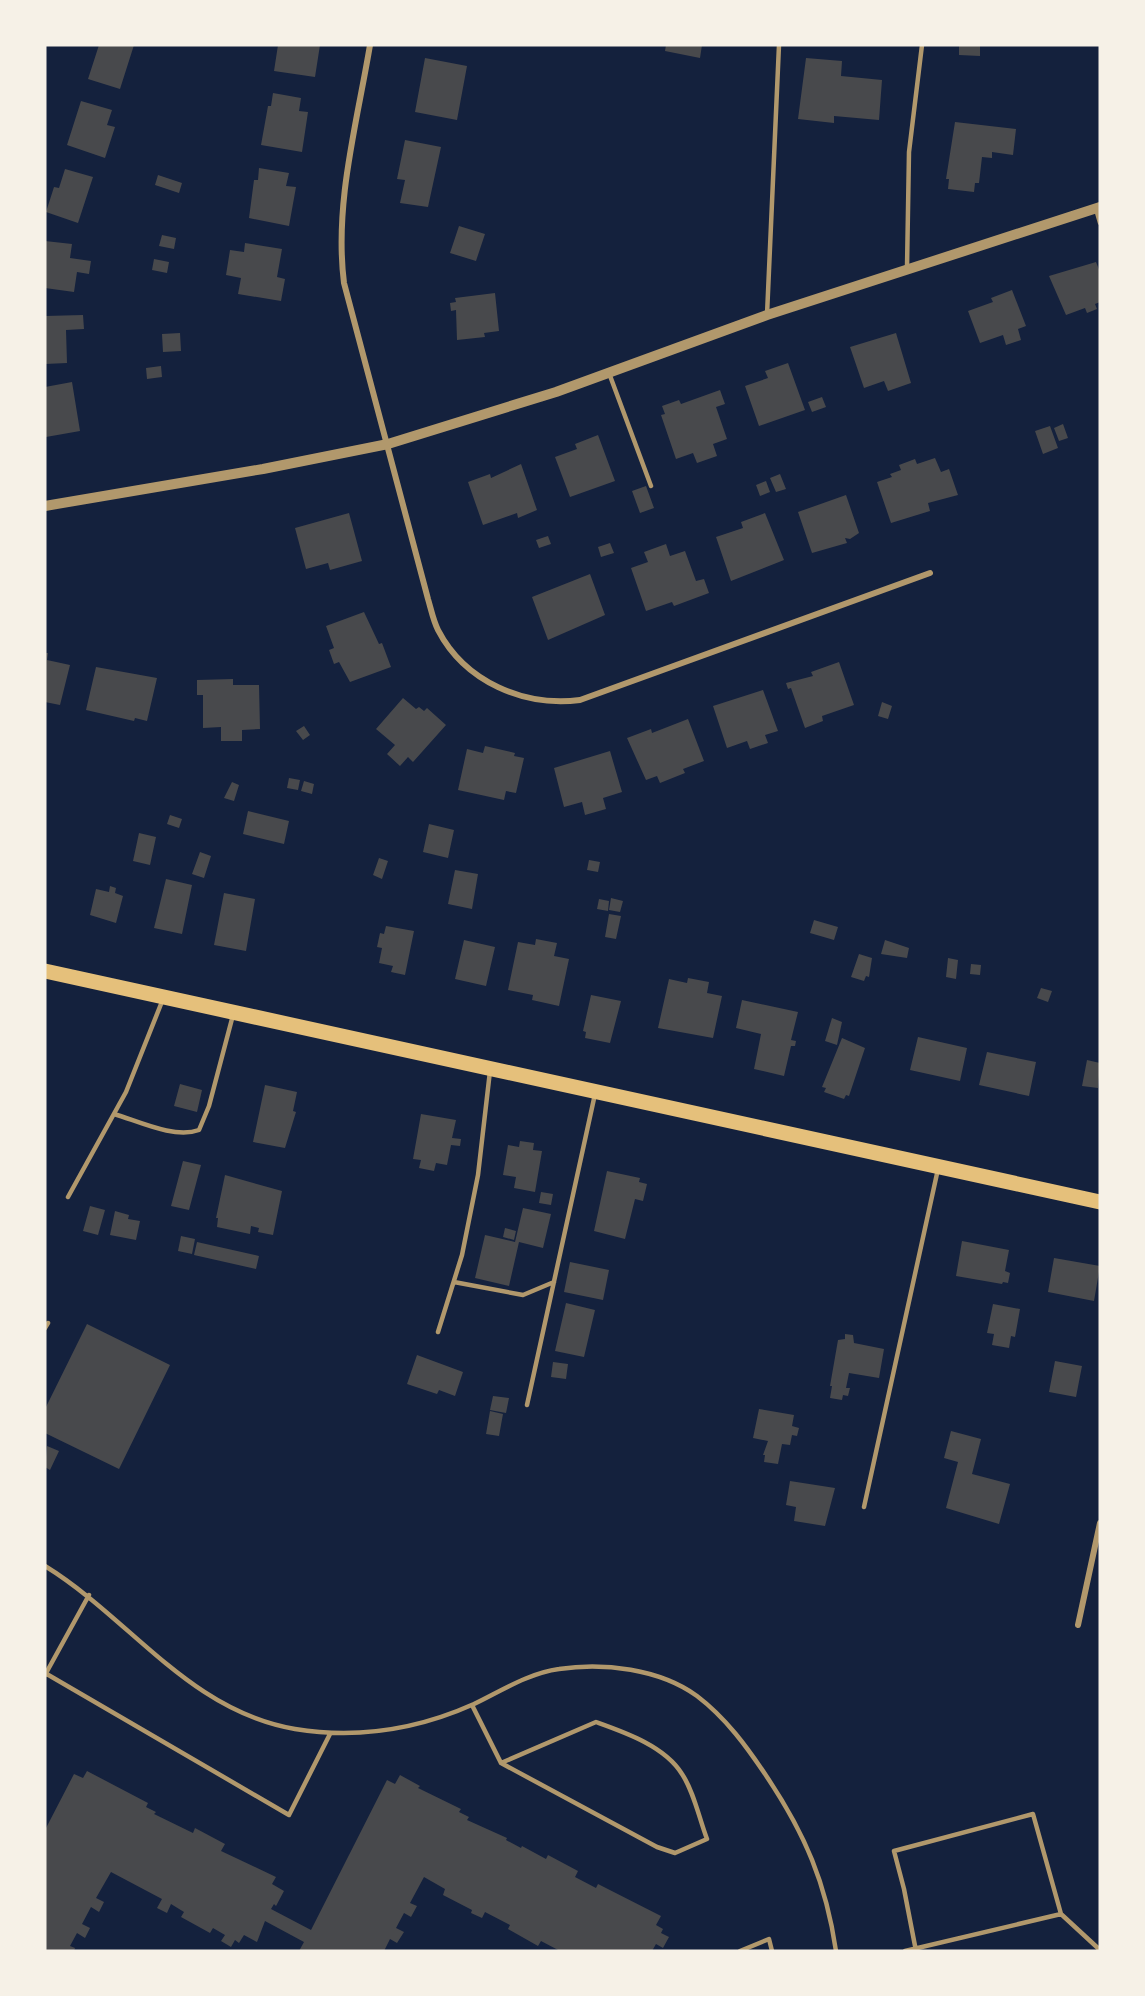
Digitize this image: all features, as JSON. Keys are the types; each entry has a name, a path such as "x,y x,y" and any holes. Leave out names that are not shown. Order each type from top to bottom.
{"main road":[{"path":"45,971 1100,1202"}],"street":[{"path":"370,45 346,182 341,258 351,314 437,629 448,646 485,681 507,692 534,699 559,702 580,700 930,573"},
{"path":"45,506 263,470 388,444 504,409 767,315 1098,208"},
{"path":"1078,1625 1100,1522"}],"lane":[{"path":"767,315 779,45"},
{"path":"907,268 909,152 922,45"},
{"path":"1098,208 1100,223"},
{"path":"609,373 651,486"},
{"path":"68,1197 126,1092 164,997"},
{"path":"114,1114 173,1131 190,1133 199,1130 209,1106 234,1013"},
{"path":"438,1332 462,1255 478,1175 490,1069"},
{"path":"527,1405 596,1091"},
{"path":"864,1507 938,1167"},
{"path":"453,1282 523,1295 554,1282"},
{"path":"45,1566 88,1595 172,1670 208,1697 245,1716 291,1728 330,1734 377,1733 429,1722 472,1705 524,1680 556,1669 586,1666 618,1668 655,1676 695,1695 722,1718 747,1746 792,1816 813,1857 830,1908 836,1951"},
{"path":"88,1595 45,1674 289,1815 330,1734"},
{"path":"472,1705 501,1763 657,1847 675,1853 707,1839 682,1773 659,1752 624,1732 596,1722 501,1763"},
{"path":"915,1950 904,1889 894,1851 1033,1814 1061,1914 1100,1950"},
{"path":"905,1951 1061,1914"},
{"path":"740,1951 769,1939 772,1951"}],"building":[{"path":"99,45 134,45 120,89 88,79"},
{"path":"278,45 320,45 315,77 274,71"},
{"path":"666,45 702,45 700,58 665,51"},
{"path":"959,45 980,45 980,56 959,55"},
{"path":"425,58 467,66 457,120 415,112"},
{"path":"806,58 842,61 841,76 882,80 879,120 834,116 834,123 798,119"},
{"path":"273,93 301,98 299,111 308,112 302,152 261,145 268,106 271,106"},
{"path":"81,101 112,110 107,125 115,127 105,158 67,145"},
{"path":"955,122 1016,129 1013,155 992,152 992,158 982,157 979,183 975,183 974,192 948,189 949,179 946,179"},
{"path":"405,140 441,147 428,207 400,203 405,180 397,179"},
{"path":"259,168 289,173 286,186 296,187 289,226 249,218 254,180 258,180"},
{"path":"65,169 93,177 78,223 46,212 54,187 59,188"},
{"path":"158,175 182,183 179,193 155,185"},
{"path":"459,226 485,234 476,261 450,253"},
{"path":"162,235 176,238 174,249 159,246"},
{"path":"45,241 72,244 70,258 91,261 89,274 77,272 74,292 45,288"},
{"path":"245,243 282,249 277,277 285,279 281,301 238,294 241,278 226,275 230,250 244,252"},
{"path":"154,259 169,262 167,273 152,270"},
{"path":"1096,262 1100,272 1100,302 1095,304 1097,309 1087,313 1085,308 1066,315 1049,276"},
{"path":"1012,290 1026,326 1018,329 1021,340 1006,345 1003,335 980,343 968,311 993,302 991,298"},
{"path":"495,293 499,331 484,333 485,337 457,340 456,310 451,311 450,303 456,302 455,298"},
{"path":"83,315 84,329 66,330 67,363 45,364 45,316"},
{"path":"180,333 181,351 163,352 162,334"},
{"path":"896,333 911,383 888,391 884,381 864,388 850,347"},
{"path":"788,363 805,410 759,426 745,386 768,378 765,371"},
{"path":"161,366 162,377 147,379 146,368"},
{"path":"72,382 80,431 46,437 45,387"},
{"path":"720,390 725,404 716,407 727,439 713,444 717,456 697,463 693,453 676,459 661,415 665,414 662,406 679,400 681,404"},
{"path":"822,397 826,407 812,412 808,402"},
{"path":"1063,424 1068,438 1059,441 1054,428"},
{"path":"1050,426 1058,448 1043,454 1035,431"},
{"path":"598,435 615,481 570,497 555,457 577,449 575,444"},
{"path":"935,458 941,472 949,469 958,495 928,503 930,511 891,523 877,482 892,477 890,474 901,470 899,465 915,459 917,464"},
{"path":"521,464 537,510 518,518 517,513 483,525 468,482 490,474 491,478"},
{"path":"780,474 786,489 776,492 770,478"},
{"path":"766,481 770,492 760,496 756,485"},
{"path":"646,486 654,508 640,513 632,491"},
{"path":"846,495 859,533 850,539 845,538 847,543 812,553 798,512"},
{"path":"349,513 362,561 330,570 328,563 306,569 295,528"},
{"path":"765,513 784,560 731,581 716,537 743,528 741,522"},
{"path":"548,536 551,544 539,548 536,540"},
{"path":"610,543 614,553 601,557 598,547"},
{"path":"666,544 670,556 685,551 696,581 704,579 709,593 674,606 672,602 646,611 631,568 648,562 644,552"},
{"path":"590,574 605,615 548,640 532,597"},
{"path":"364,612 379,644 382,643 391,667 350,682 339,662 334,664 329,650 334,648 326,626"},
{"path":"45,653 48,653 47,660 70,665 60,705 45,702"},
{"path":"839,662 854,705 822,716 823,721 805,728 791,688 788,689 786,683 813,676 811,672"},
{"path":"96,667 157,678 147,721 135,718 134,721 86,710"},
{"path":"233,679 233,685 259,685 260,729 242,730 242,741 221,741 221,727 203,728 203,695 197,695 197,680"},
{"path":"763,690 778,731 765,735 768,743 750,749 747,741 727,748 713,706"},
{"path":"403,698 416,709 419,707 424,711 427,708 446,725 413,762 408,757 400,766 387,754 395,745 376,729"},
{"path":"882,702 892,706 888,719 878,716"},
{"path":"688,719 704,761 683,769 685,773 660,783 657,776 646,780 627,738 651,729 652,733"},
{"path":"304,726 310,735 303,740 296,731"},
{"path":"485,746 515,753 514,756 524,758 516,793 506,791 504,800 458,790 467,749 483,753"},
{"path":"610,751 622,792 603,798 606,809 585,815 582,802 564,807 554,768"},
{"path":"289,778 300,780 298,790 287,788"},
{"path":"304,781 314,784 312,794 301,791"},
{"path":"232,782 239,785 234,801 224,798"},
{"path":"248,811 289,821 284,844 243,834"},
{"path":"170,815 182,819 179,828 167,824"},
{"path":"429,824 454,830 448,858 423,852"},
{"path":"139,833 156,837 150,865 133,861"},
{"path":"200,852 211,856 204,878 192,874"},
{"path":"379,858 388,861 382,879 373,875"},
{"path":"589,860 600,862 598,872 587,870"},
{"path":"455,870 478,874 472,909 448,904"},
{"path":"166,879 192,885 182,934 154,928"},
{"path":"110,886 116,888 115,893 123,896 116,923 90,915 96,889 109,892"},
{"path":"224,893 255,899 246,951 214,945"},
{"path":"611,898 623,901 620,912 609,910"},
{"path":"599,899 609,901 608,911 597,909"},
{"path":"609,914 621,916 616,939 605,937"},
{"path":"814,920 838,927 834,940 810,933"},
{"path":"386,926 414,931 405,975 391,972 393,966 379,963 382,948 377,947 380,933 384,934"},
{"path":"536,939 557,943 554,956 569,959 559,1006 532,1000 533,995 508,990 518,942 535,945"},
{"path":"464,940 495,947 486,986 455,979"},
{"path":"885,940 909,948 907,958 881,954"},
{"path":"859,954 872,958 869,977 866,976 864,981 851,977"},
{"path":"948,958 958,960 956,979 946,977"},
{"path":"971,964 981,965 980,975 970,974"},
{"path":"688,978 709,982 707,993 722,996 713,1038 658,1028 669,979 687,983"},
{"path":"1041,988 1052,991 1048,1002 1037,998"},
{"path":"591,995 621,1001 610,1043 585,1038 586,1032 583,1031"},
{"path":"742,1000 798,1012 791,1040 796,1041 795,1046 791,1046 784,1076 754,1069 761,1034 736,1028"},
{"path":"832,1018 842,1022 837,1045 825,1041"},
{"path":"918,1037 967,1048 960,1081 910,1070"},
{"path":"842,1038 865,1048 849,1096 846,1095 844,1099 824,1092 826,1088 822,1087"},
{"path":"987,1052 1036,1062 1029,1096 979,1085"},
{"path":"1087,1060 1100,1063 1098,1088 1082,1086"},
{"path":"180,1084 202,1090 197,1112 174,1106"},
{"path":"265,1085 297,1092 293,1111 296,1112 285,1148 253,1142"},
{"path":"421,1114 456,1120 452,1138 461,1139 460,1146 451,1145 447,1165 436,1163 434,1171 419,1168 421,1160 413,1159"},
{"path":"520,1141 534,1143 533,1150 542,1151 535,1192 514,1188 516,1177 503,1175 508,1145 519,1147"},
{"path":"183,1161 201,1165 189,1210 171,1206"},
{"path":"607,1171 640,1178 639,1182 647,1184 643,1201 635,1199 625,1239 594,1231"},
{"path":"225,1175 282,1191 273,1235 258,1232 259,1228 251,1226 250,1234 217,1227 218,1218 216,1218"},
{"path":"541,1192 553,1194 551,1205 539,1203"},
{"path":"90,1206 105,1210 98,1235 83,1231"},
{"path":"523,1208 551,1214 543,1248 519,1242 509,1286 475,1278 485,1235 515,1242"},
{"path":"115,1211 129,1215 128,1219 140,1221 136,1240 110,1235"},
{"path":"505,1228 516,1231 514,1240 503,1237"},
{"path":"181,1236 195,1239 192,1254 178,1251"},
{"path":"962,1241 1009,1250 1005,1271 1010,1273 1008,1283 956,1276"},
{"path":"197,1242 259,1256 256,1269 194,1255"},
{"path":"1054,1258 1100,1266 1094,1301 1048,1292"},
{"path":"570,1262 609,1270 603,1300 564,1292"},
{"path":"566,1303 595,1310 584,1357 555,1351"},
{"path":"993,1304 1020,1309 1015,1337 1011,1336 1009,1348 992,1345 994,1334 987,1333"},
{"path":"87,1324 170,1365 119,1469 45,1433 45,1409"},
{"path":"845,1334 853,1335 854,1343 884,1349 879,1378 849,1373 846,1388 850,1388 848,1396 843,1395 842,1400 830,1398 832,1386 830,1386 838,1340 845,1339"},
{"path":"417,1355 463,1372 455,1396 439,1390 437,1394 407,1384"},
{"path":"1055,1361 1082,1366 1076,1397 1049,1392"},
{"path":"553,1362 568,1364 566,1379 551,1377"},
{"path":"493,1396 509,1398 506,1413 490,1410"},
{"path":"759,1409 794,1415 792,1426 799,1428 797,1436 792,1435 790,1445 782,1444 778,1464 764,1462 765,1455 763,1455 768,1441 753,1438"},
{"path":"490,1411 503,1414 499,1436 486,1434"},
{"path":"951,1431 981,1439 972,1474 1010,1484 999,1524 946,1508 958,1462 944,1458"},
{"path":"47,1446 59,1451 50,1470 45,1467"},
{"path":"790,1481 835,1488 825,1526 794,1521 796,1507 786,1505"},
{"path":"87,1771 148,1803 146,1807 156,1812 154,1814 193,1833 195,1828 225,1844 221,1851 276,1877 272,1884 284,1891 276,1906 274,1904 271,1909 311,1930 387,1780 395,1784 400,1775 420,1786 418,1788 461,1809 459,1812 469,1817 467,1820 546,1859 548,1855 578,1871 575,1877 596,1888 598,1884 661,1916 656,1925 663,1929 661,1933 669,1937 663,1948 656,1944 652,1951 560,1951 541,1941 538,1946 508,1929 510,1925 485,1912 482,1918 471,1913 472,1910 443,1895 445,1889 424,1877 410,1903 417,1906 411,1917 404,1913 396,1928 404,1932 397,1943 390,1939 384,1951 299,1951 304,1942 265,1921 257,1942 244,1935 239,1943 235,1940 231,1947 221,1941 225,1935 213,1928 210,1933 181,1917 184,1912 171,1904 167,1913 157,1908 162,1899 111,1872 96,1898 104,1902 99,1912 91,1907 82,1924 90,1928 85,1938 77,1933 70,1946 75,1948 74,1951 45,1951 45,1830 74,1774 83,1778"}]}
